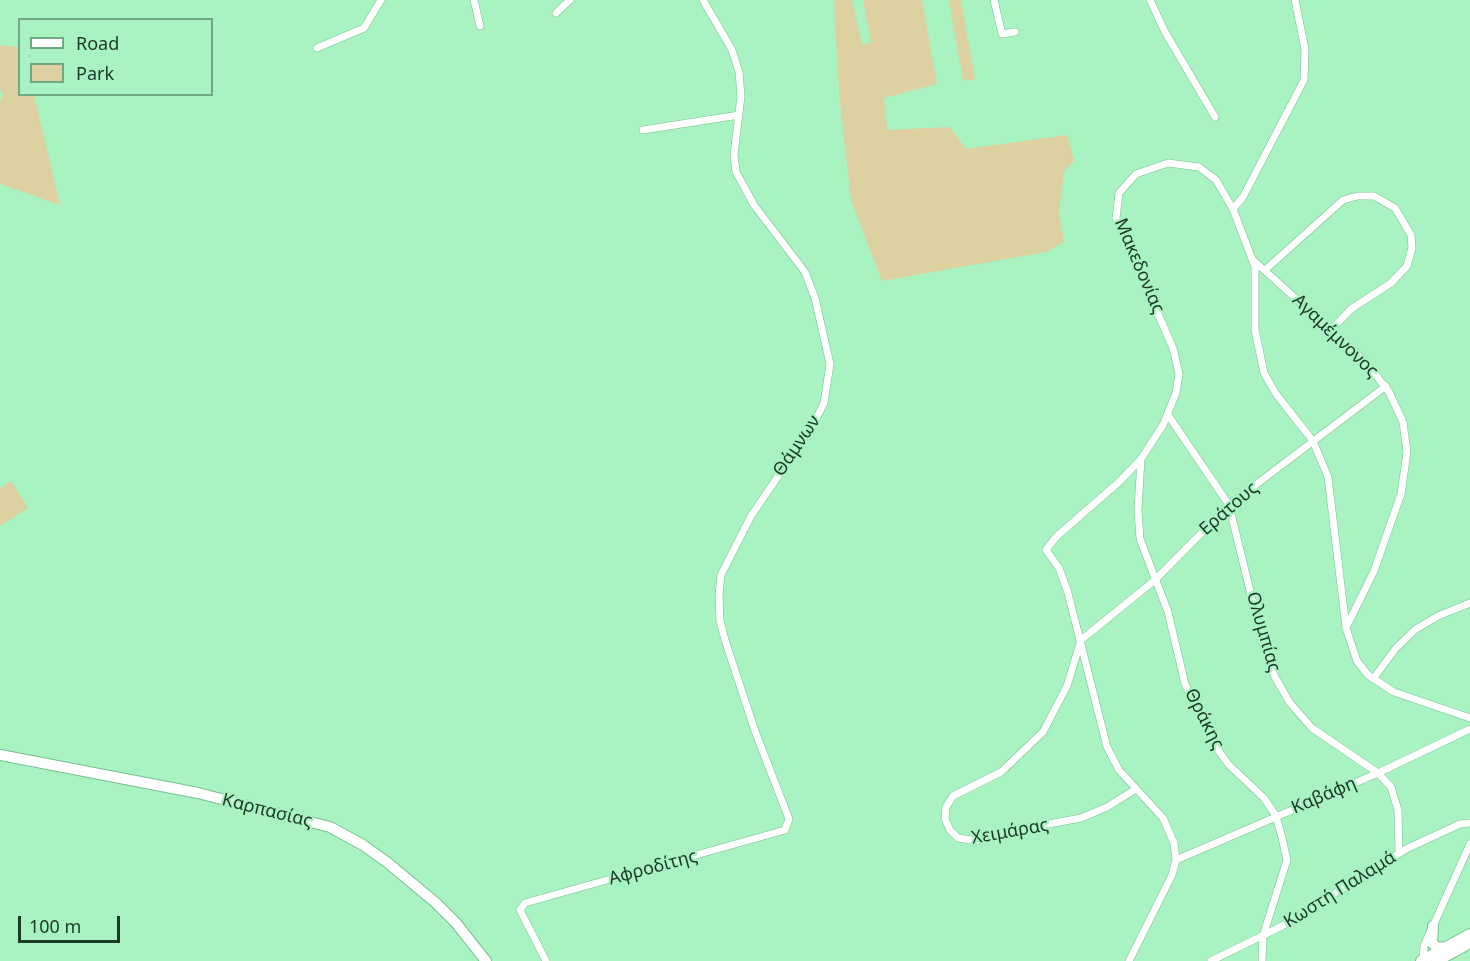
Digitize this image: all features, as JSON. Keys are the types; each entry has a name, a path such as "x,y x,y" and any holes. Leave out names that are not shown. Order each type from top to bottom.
{"street":[{"path":"316,48 364,28 381,0"},
{"path":"474,0 480,26"},
{"path":"556,13 570,0"},
{"name":"Θάμνων","path":"703,0 736,59 741,89 734,155 736,172 754,205 805,272 815,298 830,364 824,403 813,425 752,516 721,575 718,595 720,621 725,640 755,731 789,819 785,830"},
{"path":"994,0 1002,34 1015,32"},
{"path":"1150,0 1215,117"},
{"path":"1233,209 1244,196 1304,80 1305,49 1295,0"},
{"path":"643,130 739,115"},
{"name":"Μακεδονίας","path":"1176,860 1168,825 1119,770 1107,747 1063,578 1046,550 1062,531 1120,481 1141,459 1168,415 1178,387 1176,358 1150,292 1118,225 1117,198 1124,185 1136,174 1159,164 1194,165 1207,172 1219,184 1233,209 1252,258 1256,279 1256,340 1264,373 1276,394 1313,441 1331,490 1346,628 1357,661 1373,679 1401,695 1469,716"},
{"path":"1264,270 1343,200 1357,196 1374,196 1395,208 1411,236 1412,248 1409,262 1396,279 1351,309 1330,331"},
{"name":"Αγαμέμνονος","path":"1252,258 1330,331 1361,356 1386,386 1397,404 1404,427 1407,452 1405,476 1380,556 1346,628"},
{"name":"Εράτους","path":"1080,639 1155,579 1229,505 1386,386"},
{"name":"Ολυμπίας","path":"1168,415 1229,505 1268,660 1282,691 1312,728 1378,772 1391,787 1397,800 1399,853"},
{"name":"Θράκης","path":"1141,459 1138,530 1168,612 1185,684 1197,715 1229,765 1264,798 1276,816 1287,860 1263,936 1262,961"},
{"path":"1373,679 1396,648 1416,629 1438,616 1470,603"},
{"name":"Χειμάρας","path":"1080,639 1063,697 1043,732 1001,772 953,796 946,807 946,823 958,838 978,841 1011,831 1081,818 1107,807 1136,789"},
{"name":"Καβάφη","path":"1176,860 1378,772 1470,729"},
{"name":"Καρπασίας","path":"0,755 198,794 330,827 372,851 436,903 456,922 486,961"},
{"name":"Κωστή Παλαμά","path":"1210,961 1263,936 1399,853 1460,824 1470,823"},
{"name":"Αφροδίτης","path":"546,961 520,910 521,906 785,830"},
{"path":"1422,961 1422,952 1470,844"},
{"path":"1129,961 1172,875 1176,860"},
{"path":"1433,926 1432,943 1438,948 1446,946"},
{"path":"1422,961 1470,934"},
{"path":"1437,961 1470,944"}],"green space":[{"path":"834,0 852,0 862,44 871,43 863,0 922,0 937,84 884,98 887,130 950,127 966,149 1067,135 1074,160 1064,172 1059,212 1064,242 1046,252 882,281 851,201 839,94"},
{"path":"949,0 961,0 975,79 963,81"},
{"path":"0,45 18,47 18,96 34,96 60,205 0,184 0,102 3,95 0,89"},
{"path":"11,481 28,508 0,526 0,488"}]}
